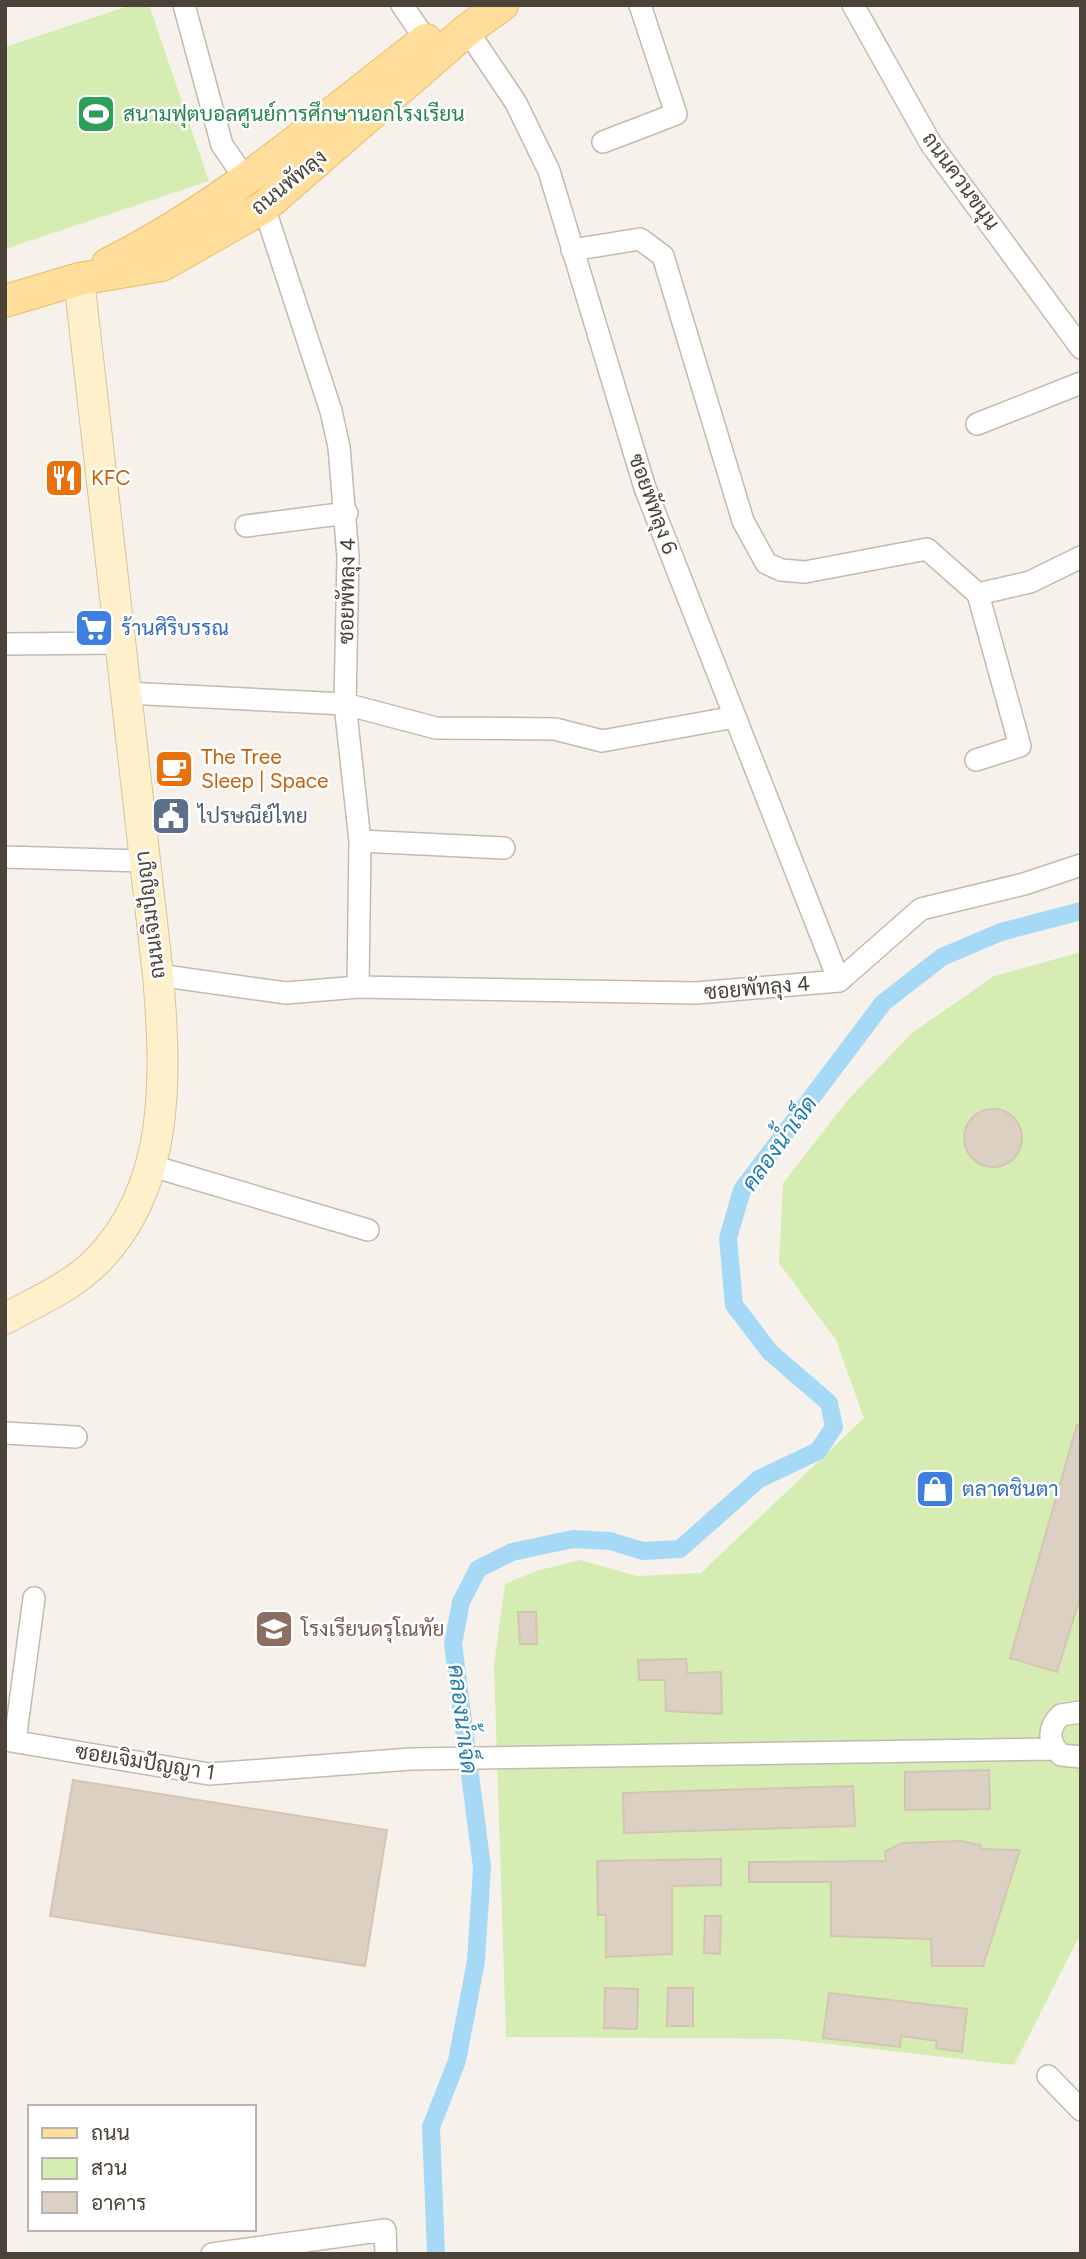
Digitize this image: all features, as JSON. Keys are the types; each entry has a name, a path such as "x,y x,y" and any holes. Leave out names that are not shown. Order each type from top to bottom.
{"main road":[{"name":"ถนนพัทลุง","path":"79,279 149,244 245,178 426,40 502,5"},
{"name":"ถนนพัทลุง","path":"5,301 79,279 162,265 264,206 469,18"}],"street":[{"path":"184,5 222,145 245,178"},
{"path":"402,5 426,40"},
{"path":"603,142 676,114 640,5"},
{"name":"ถนนควนขนุน","path":"853,5 931,144 1081,348"},
{"name":"ซอยพัทลุง 6","path":"469,18 516,103 549,171 645,488 839,981"},
{"name":"ซอยพัทลุง 4","path":"264,206 331,411 339,447 347,513 345,704 360,841 358,987"},
{"path":"572,250 640,239 663,257 743,521 766,563 781,570 805,572 927,549 978,594 1020,746 976,760"},
{"name":"ถนนเจิมปัญญา","path":"5,1319 55,1292 95,1263 127,1222 152,1166 164,1078 158,975 79,279"},
{"path":"977,424 1081,383"},
{"path":"246,526 347,513"},
{"path":"978,594 1030,582 1081,556"},
{"path":"5,644 121,643"},
{"path":"127,693 345,704 436,728 555,729 602,741 735,717"},
{"path":"360,841 504,849"},
{"path":"5,857 144,861"},
{"name":"ซอยพัทลุง 4","path":"158,975 286,993 358,987 696,993 839,981 921,909 1024,884 1081,865"},
{"path":"152,1166 368,1230"},
{"path":"5,1433 76,1437"},
{"path":"10,1741 34,1598"},
{"path":"1055,1749 1051,1742 1051,1727 1061,1715 1079,1705"},
{"name":"ซอยเจิมปัญญา 1","path":"10,1741 209,1774 411,1759 1055,1749 1069,1758 1081,1757"},
{"path":"1048,2076 1081,2110"},
{"path":"212,2254 385,2230 386,2254"}],"green space":[{"name":"สนามฟุตบอลศูนย์การศึกษานอกโรงเรียน","path":"131,5 149,5 209,181 5,249 5,47"},
{"name":"ตลาดชินตา","path":"1081,952 1081,1933 1014,2065 785,2039 506,2037 494,1665 505,1584 536,1571 580,1560 637,1576 701,1573 864,1418 836,1340 779,1263 783,1183 847,1101 912,1033 994,976"}],"building":[{"path":"987,1109 999,1109 1009,1113 1018,1122 1022,1144 1014,1159 999,1167 987,1167 977,1163 968,1154 964,1144 964,1132 968,1122 977,1113"},
{"path":"1077,1425 1081,1426 1081,1594 1057,1672 1010,1658"},
{"path":"518,1612 536,1612 537,1644 520,1644"},
{"path":"686,1659 687,1673 721,1672 722,1714 666,1711 665,1680 639,1680 638,1660"},
{"path":"989,1770 990,1809 905,1810 905,1772"},
{"path":"73,1780 387,1830 365,1966 50,1916"},
{"path":"853,1786 855,1826 624,1833 623,1793"},
{"path":"960,1841 981,1845 980,1849 1020,1850 983,1966 932,1966 931,1939 831,1936 831,1882 749,1882 749,1862 886,1861 885,1851 903,1843"},
{"path":"721,1859 721,1885 672,1886 672,1954 606,1957 606,1915 598,1915 597,1861"},
{"path":"705,1916 721,1916 720,1954 704,1953"},
{"path":"605,1988 638,1989 637,2029 604,2028"},
{"path":"668,1988 693,1988 693,2026 667,2026"},
{"path":"829,1993 967,2009 962,2052 936,2048 937,2041 901,2036 900,2047 823,2038"}],"waterway":[{"name":"คลองน้ำเจ็ด","path":"436,2254 431,2127 457,2061 476,1961 482,1867 453,1644 461,1602 478,1569 512,1552 573,1539 610,1541 643,1551 680,1549 759,1479 818,1451 834,1427 829,1403 770,1352 734,1305 728,1238 742,1190 883,1003 942,957 1001,932 1081,911"}],"place":[{"name":"สนามฟุตบอลศูนย์การศึกษานอกโรงเรียน","path":"96,114"},
{"name":"KFC","path":"64,478"},
{"name":"ร้านศิริบรรณ","path":"94,628"},
{"name":"The Tree Sleep | Space","path":"174,769"},
{"name":"ไปรษณีย์ไทย","path":"171,816"},
{"name":"ตลาดชินตา","path":"935,1489"},
{"name":"โรงเรียนดรุโณทัย","path":"274,1629"}]}
